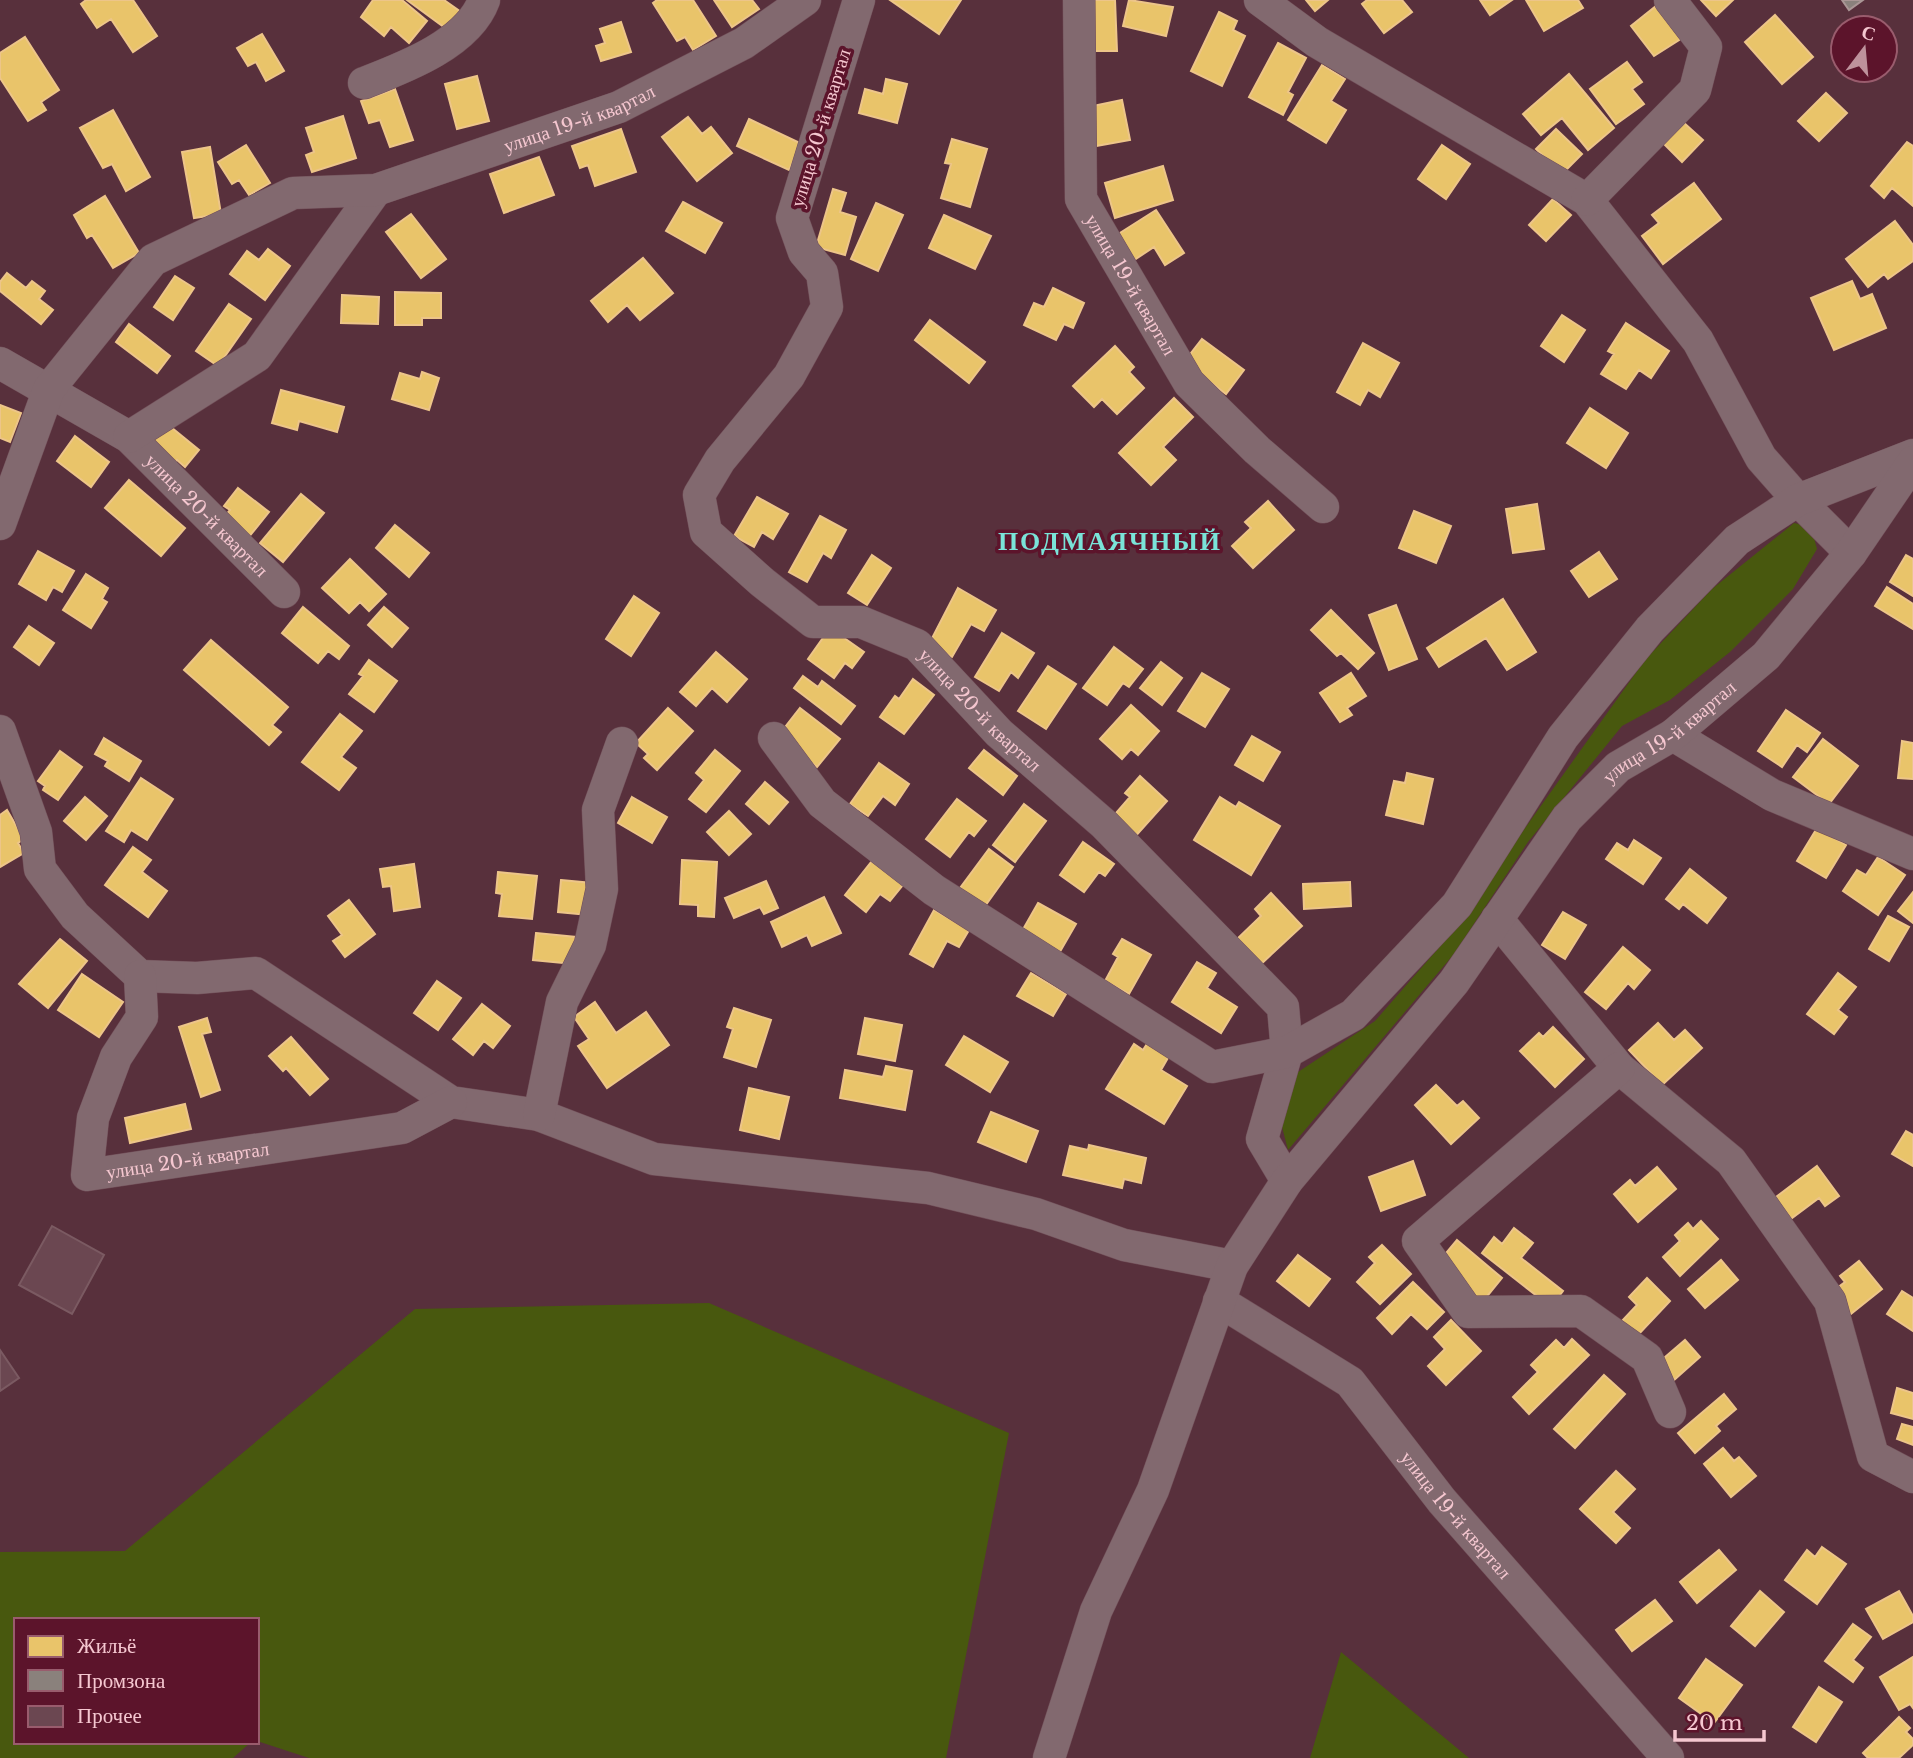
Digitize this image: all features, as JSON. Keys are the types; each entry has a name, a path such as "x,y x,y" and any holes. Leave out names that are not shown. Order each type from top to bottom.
{"street":[{"path":"363,83 417,62 464,30 484,0"},
{"name":"улица 19-й квартал","path":"376,190 619,107 744,43 805,0"},
{"name":"улица 20-й квартал","path":"859,0 792,218 804,252 822,273 827,307 789,376 720,460 699,495 706,532 762,582 813,622 861,622 917,645 999,733 1104,824 1283,1007 1287,1052 1262,1139 1287,1181"},
{"name":"улица 19-й квартал","path":"1079,0 1082,199 1189,383 1257,450 1322,507"},
{"path":"1260,0 1317,42 1587,200 1698,341 1761,458 1798,500 1851,552"},
{"path":"1587,200 1695,90 1706,47 1670,0"},
{"path":"0,524 50,389 153,260 293,193 376,190"},
{"name":"улица 20-й квартал","path":"129,437 257,356 376,190"},
{"name":"улица 20-й квартал","path":"0,363 50,389 129,437 284,592"},
{"path":"774,738 822,803 934,890 1212,1067 1287,1052 1353,1015 1457,905 1563,737 1650,629 1737,540 1798,500 1913,455"},
{"name":"улица 19-й квартал","path":"1049,1758 1096,1611 1153,1490 1232,1266 1287,1181 1454,982 1567,818 1618,767 1673,735 1766,656 1851,552 1913,462"},
{"path":"0,731 36,832 40,869 75,916 140,976 197,978 256,974 451,1102 539,1115 654,1159 928,1188 1036,1214 1124,1245 1232,1266"},
{"path":"1673,735 1772,795 1913,854"},
{"path":"539,1115 562,1002 590,945 602,889 598,810 622,743"},
{"path":"1497,919 1619,1068 1731,1161 1830,1301 1873,1456 1913,1477"},
{"name":"улица 20-й квартал","path":"140,976 142,1017 116,1057 93,1118 88,1175 402,1128 451,1102"},
{"path":"1619,1068 1418,1241 1468,1312 1581,1311 1647,1358 1670,1412"},
{"name":"улица 19-й квартал","path":"1219,1301 1350,1382 1442,1501 1668,1758"}],"green space":[{"path":"1794,523 1811,527 1817,549 1793,589 1730,652 1670,700 1622,726 1528,842 1454,954 1288,1150 1281,1123 1292,1076 1375,1021 1443,943 1645,660 1712,589"},
{"path":"709,1303 1009,1433 946,1758 309,1758 259,1742 259,1618 14,1618 14,1744 249,1744 233,1758 0,1758 0,1552 125,1551 415,1309"},
{"path":"1341,1652 1469,1758 1310,1758"}],"building: Жильё":[{"path":"86,0 133,0 157,36 133,52 111,19 97,28 81,4"},
{"path":"373,0 402,0 427,21 409,43 391,27 384,36 361,17"},
{"path":"407,0 444,0 461,12 448,30"},
{"path":"657,0 693,0 716,36 693,50 685,37 677,41 653,3"},
{"path":"714,0 752,0 759,9 732,27"},
{"path":"890,0 961,0 939,34"},
{"path":"1090,0 1115,0 1117,51 1092,51"},
{"path":"1129,0 1173,7 1166,36 1123,26"},
{"path":"1306,0 1328,0 1315,11"},
{"path":"1367,0 1402,0 1412,12 1384,33 1362,4"},
{"path":"1480,0 1512,0 1490,15"},
{"path":"1526,0 1578,0 1583,8 1544,31"},
{"path":"1701,0 1733,0 1716,16"},
{"path":"1661,2 1687,35 1654,56 1631,26"},
{"path":"1219,12 1237,21 1233,30 1245,36 1222,86 1191,71"},
{"path":"1775,15 1813,57 1782,84 1745,42"},
{"path":"621,22 631,52 601,61 596,46 605,43 600,29"},
{"path":"262,34 284,71 266,81 256,62 248,66 237,48"},
{"path":"25,37 59,90 41,102 46,110 28,121 0,78 0,53"},
{"path":"1278,43 1306,58 1288,92 1293,95 1283,115 1249,97"},
{"path":"1627,62 1642,82 1632,89 1644,104 1616,124 1590,89"},
{"path":"1322,65 1345,79 1331,101 1346,110 1326,143 1288,120"},
{"path":"1569,74 1614,128 1588,150 1562,118 1541,135 1523,114"},
{"path":"477,76 489,121 457,129 445,84"},
{"path":"886,79 907,84 897,123 859,113 865,89 883,94"},
{"path":"395,89 413,140 390,147 380,120 369,123 361,101"},
{"path":"1826,93 1847,113 1819,141 1798,121"},
{"path":"1122,100 1130,140 1096,146 1088,107"},
{"path":"113,110 150,177 126,191 112,164 103,168 80,128"},
{"path":"343,116 356,158 312,172 306,155 314,152 306,128"},
{"path":"688,117 702,134 711,127 732,153 697,181 662,137"},
{"path":"749,119 802,144 789,170 737,146"},
{"path":"1683,122 1703,140 1682,162 1663,143"},
{"path":"621,129 636,172 595,186 588,165 580,168 572,146"},
{"path":"1556,129 1582,154 1562,174 1536,149"},
{"path":"952,139 987,149 970,207 941,198 951,164 945,163"},
{"path":"1907,142 1913,146 1913,206 1892,188 1884,198 1871,186"},
{"path":"246,145 270,183 249,195 239,180 232,184 218,162"},
{"path":"1442,145 1470,164 1446,199 1418,179"},
{"path":"210,147 221,214 194,218 182,152"},
{"path":"539,157 554,195 504,213 490,174"},
{"path":"1163,166 1173,200 1115,218 1105,183"},
{"path":"1694,183 1721,219 1663,264 1642,236 1659,223 1652,215"},
{"path":"833,189 846,193 840,212 856,217 845,255 816,247"},
{"path":"105,196 139,253 113,268 92,235 87,238 74,215"},
{"path":"1553,199 1571,215 1546,241 1529,225"},
{"path":"683,202 722,223 705,253 666,231"},
{"path":"876,203 903,215 878,271 851,259"},
{"path":"1156,210 1184,253 1165,265 1154,247 1128,264 1112,238"},
{"path":"411,214 446,259 421,278 386,232"},
{"path":"944,215 991,236 975,269 929,248"},
{"path":"1895,221 1913,245 1913,261 1888,279 1884,274 1868,287 1846,259"},
{"path":"268,249 290,266 265,300 230,274 247,251 259,260"},
{"path":"643,258 673,293 640,320 627,305 608,322 591,301"},
{"path":"7,273 26,288 32,281 45,291 39,299 53,310 41,324 0,291 0,282"},
{"path":"175,276 194,288 173,320 154,307"},
{"path":"1852,281 1860,299 1872,294 1886,328 1834,350 1811,298"},
{"path":"1053,288 1084,303 1073,328 1064,324 1056,340 1024,325 1034,303 1044,307"},
{"path":"395,292 441,293 441,318 422,318 422,325 395,325"},
{"path":"342,295 379,297 378,324 341,323"},
{"path":"229,304 251,319 218,366 196,351"},
{"path":"1562,315 1585,330 1564,362 1541,346"},
{"path":"930,320 985,362 969,383 915,340"},
{"path":"1626,323 1669,351 1651,378 1639,370 1626,389 1601,374 1614,354 1608,351"},
{"path":"129,324 170,356 157,373 116,342"},
{"path":"1202,339 1244,370 1226,394 1184,362"},
{"path":"1363,343 1399,363 1380,397 1368,390 1360,405 1337,392"},
{"path":"1115,346 1134,367 1129,372 1144,388 1117,414 1102,399 1094,407 1073,386"},
{"path":"422,372 439,378 429,410 392,399 400,373 420,379"},
{"path":"281,390 344,407 337,432 299,421 297,430 272,423"},
{"path":"1174,398 1193,417 1163,447 1176,460 1151,485 1119,453"},
{"path":"0,405 21,413 10,442 0,438"},
{"path":"1590,408 1628,433 1606,468 1567,443"},
{"path":"166,423 199,450 185,467 177,460 170,470 145,450"},
{"path":"75,436 109,462 91,487 57,461"},
{"path":"129,480 185,528 161,556 105,508"},
{"path":"238,488 269,512 248,538 220,522 230,510 224,506"},
{"path":"301,494 324,513 283,562 260,543"},
{"path":"757,497 788,514 773,539 762,532 754,547 734,536"},
{"path":"1268,501 1294,530 1253,568 1232,546 1251,528 1245,522"},
{"path":"1537,504 1544,549 1513,553 1506,509"},
{"path":"1414,511 1451,526 1436,563 1399,548"},
{"path":"820,516 846,530 831,558 823,553 807,582 789,572"},
{"path":"395,525 429,553 409,577 376,548"},
{"path":"38,551 74,571 62,592 53,587 46,600 19,584"},
{"path":"1599,552 1617,579 1589,597 1571,571"},
{"path":"872,555 891,568 867,605 848,593"},
{"path":"1906,555 1913,559 1913,596 1890,582"},
{"path":"350,559 386,594 369,611 360,602 349,613 322,588"},
{"path":"86,574 108,588 102,599 107,602 91,628 63,610"},
{"path":"1887,587 1913,604 1913,629 1875,606"},
{"path":"958,588 996,610 984,631 971,624 952,657 929,644"},
{"path":"634,596 659,613 631,656 606,639"},
{"path":"1503,599 1536,652 1507,670 1486,638 1439,667 1427,648"},
{"path":"1396,605 1417,659 1389,670 1369,615"},
{"path":"303,607 349,646 339,659 328,651 318,663 282,633"},
{"path":"384,607 408,628 392,647 368,625"},
{"path":"1331,610 1374,653 1358,669 1341,653 1337,656 1311,630"},
{"path":"29,626 54,643 39,665 14,647"},
{"path":"830,628 864,652 852,668 845,663 834,678 808,659"},
{"path":"1002,633 1034,653 1018,678 1011,672 999,691 975,677"},
{"path":"211,640 288,707 272,725 281,732 269,745 184,670"},
{"path":"1114,647 1143,669 1129,687 1123,683 1107,705 1083,688"},
{"path":"716,652 747,679 727,702 712,688 696,706 680,692"},
{"path":"369,660 397,681 374,712 349,694 363,676 359,674"},
{"path":"1161,662 1182,678 1162,705 1140,688"},
{"path":"1048,666 1076,684 1046,729 1018,711"},
{"path":"1202,673 1229,689 1205,727 1178,711"},
{"path":"1351,673 1366,696 1347,708 1352,715 1340,722 1320,693"},
{"path":"803,676 818,687 822,681 855,706 841,724 794,688"},
{"path":"913,679 934,695 904,734 880,717 895,696 899,699"},
{"path":"1131,705 1159,731 1138,755 1131,749 1122,759 1100,739"},
{"path":"668,708 693,731 657,770 644,758 648,754 636,743"},
{"path":"800,708 840,739 817,767 778,736"},
{"path":"1786,710 1820,733 1807,752 1797,745 1782,767 1758,751"},
{"path":"340,714 362,731 341,757 356,768 339,790 302,762"},
{"path":"1252,736 1280,752 1263,781 1235,765"},
{"path":"104,738 141,761 129,781 105,766 108,761 95,754"},
{"path":"1823,739 1858,766 1829,804 1793,777"},
{"path":"1902,741 1913,743 1913,779 1898,778"},
{"path":"715,750 740,771 706,812 689,799 704,780 696,773"},
{"path":"984,750 1017,776 1003,795 969,768"},
{"path":"60,751 82,767 58,800 43,790 45,786 38,781"},
{"path":"879,763 909,784 895,805 883,796 868,816 850,804"},
{"path":"1407,773 1433,779 1423,824 1386,815 1394,781 1405,783"},
{"path":"1140,776 1167,801 1132,840 1110,820 1130,797 1125,793"},
{"path":"141,778 173,799 147,840 131,830 124,842 106,831"},
{"path":"765,782 788,802 769,824 746,804"},
{"path":"85,797 107,816 86,840 64,821"},
{"path":"632,797 667,817 652,843 618,823"},
{"path":"1220,797 1236,807 1239,802 1280,826 1251,875 1194,840"},
{"path":"957,799 986,821 974,836 969,832 950,857 926,839"},
{"path":"1024,804 1046,821 1015,862 993,845"},
{"path":"7,810 24,839 18,843 24,853 0,867 0,815"},
{"path":"729,811 751,834 729,855 707,832"},
{"path":"1817,828 1846,845 1826,878 1797,861"},
{"path":"1634,840 1661,858 1643,884 1606,859 1617,843 1628,850"},
{"path":"1083,842 1114,864 1105,876 1099,872 1084,892 1060,875"},
{"path":"133,847 151,860 142,872 167,891 148,917 105,885"},
{"path":"989,849 1013,867 985,906 960,888"},
{"path":"1878,857 1905,875 1878,915 1843,891 1857,870 1866,875"},
{"path":"682,860 717,862 714,917 698,916 698,905 680,904"},
{"path":"872,861 903,885 890,901 880,894 866,912 845,895"},
{"path":"414,864 420,907 394,911 391,886 383,887 380,869"},
{"path":"1690,869 1726,898 1707,923 1683,904 1679,909 1666,899"},
{"path":"498,872 537,876 532,919 499,916 502,894 496,893"},
{"path":"561,880 592,883 588,915 558,912"},
{"path":"766,881 778,908 764,914 760,907 734,918 725,898"},
{"path":"1350,882 1351,906 1304,909 1303,884"},
{"path":"1913,892 1913,923 1898,911"},
{"path":"1271,893 1302,926 1260,965 1236,940 1261,916 1255,909"},
{"path":"824,897 841,933 812,946 807,935 782,947 771,922"},
{"path":"349,900 375,934 345,957 333,941 342,935 328,916"},
{"path":"1038,903 1076,924 1058,955 1021,933"},
{"path":"934,910 969,930 959,947 947,941 933,967 910,954"},
{"path":"1563,912 1586,925 1565,959 1542,945"},
{"path":"1888,916 1909,927 1889,961 1869,949"},
{"path":"536,933 576,937 573,964 533,960"},
{"path":"60,939 87,961 48,1008 19,984"},
{"path":"1122,939 1151,955 1129,994 1105,981 1118,957 1113,954"},
{"path":"1623,947 1650,970 1634,989 1628,983 1606,1009 1585,992"},
{"path":"1197,962 1216,973 1207,988 1237,1007 1221,1033 1172,1002"},
{"path":"1031,973 1066,994 1053,1016 1017,996"},
{"path":"1838,973 1856,987 1838,1010 1847,1017 1834,1034 1807,1014"},
{"path":"82,974 123,1002 99,1037 58,1010"},
{"path":"437,981 461,998 438,1030 414,1013"},
{"path":"595,1002 616,1033 646,1012 669,1045 607,1088 578,1046 589,1039 574,1017"},
{"path":"482,1004 510,1026 493,1048 484,1041 473,1055 453,1039"},
{"path":"734,1008 771,1020 756,1067 724,1057 733,1029 727,1027"},
{"path":"207,1018 211,1032 202,1034 220,1090 201,1097 179,1027"},
{"path":"865,1018 902,1025 895,1061 858,1054"},
{"path":"1658,1023 1674,1040 1685,1030 1702,1048 1662,1085 1629,1050"},
{"path":"1553,1027 1584,1059 1555,1087 1520,1051 1539,1033 1543,1037"},
{"path":"964,1036 1008,1062 990,1092 946,1065"},
{"path":"1152,1036 1173,1049 1161,1070 1187,1086 1164,1124 1106,1089 1134,1044 1143,1050"},
{"path":"291,1037 328,1079 310,1095 286,1068 283,1071 269,1056"},
{"path":"886,1066 912,1071 905,1110 840,1098 845,1070 883,1077"},
{"path":"1436,1085 1457,1106 1463,1101 1479,1118 1451,1144 1415,1105"},
{"path":"749,1088 789,1097 779,1139 740,1130"},
{"path":"185,1104 191,1129 130,1143 125,1118"},
{"path":"991,1112 1038,1131 1026,1162 978,1142"},
{"path":"1906,1131 1913,1135 1913,1166 1892,1154"},
{"path":"1089,1145 1146,1158 1141,1183 1124,1179 1122,1188 1063,1175 1070,1146 1088,1150"},
{"path":"1413,1161 1425,1195 1381,1211 1369,1177"},
{"path":"1817,1166 1839,1196 1825,1206 1819,1198 1788,1221 1772,1200"},
{"path":"1657,1167 1676,1189 1638,1222 1614,1194 1630,1180 1635,1186"},
{"path":"1701,1221 1718,1239 1680,1276 1663,1257 1680,1241 1675,1235 1688,1223 1693,1229"},
{"path":"1514,1228 1533,1243 1521,1258 1563,1291 1551,1307 1482,1253 1494,1237 1502,1244"},
{"path":"1457,1240 1502,1278 1480,1305 1437,1264"},
{"path":"1382,1245 1411,1274 1380,1304 1357,1282 1375,1263 1369,1257"},
{"path":"1298,1255 1330,1279 1309,1306 1277,1281"},
{"path":"1721,1260 1738,1280 1705,1308 1688,1289"},
{"path":"1859,1261 1882,1289 1847,1317 1829,1294 1845,1282 1840,1276"},
{"path":"1647,1278 1670,1301 1636,1337 1621,1322 1637,1305 1629,1297"},
{"path":"1413,1282 1444,1312 1427,1329 1411,1314 1392,1334 1377,1318"},
{"path":"1902,1291 1913,1298 1913,1331 1887,1314"},
{"path":"1451,1320 1481,1351 1446,1385 1428,1366 1445,1349 1434,1337"},
{"path":"1572,1339 1589,1355 1529,1414 1513,1397 1538,1372 1531,1365 1556,1340 1564,1348"},
{"path":"1685,1340 1700,1357 1674,1380 1658,1363"},
{"path":"1604,1375 1625,1394 1575,1448 1554,1429"},
{"path":"1897,1388 1913,1393 1913,1419 1891,1413"},
{"path":"1724,1394 1736,1409 1716,1426 1720,1431 1695,1453 1678,1433"},
{"path":"1902,1424 1913,1427 1913,1445 1897,1439"},
{"path":"1723,1448 1734,1461 1739,1457 1756,1476 1731,1497 1704,1464"},
{"path":"1616,1471 1635,1489 1613,1512 1630,1528 1616,1543 1580,1509"},
{"path":"1822,1547 1846,1564 1817,1604 1785,1580 1807,1550 1815,1557"},
{"path":"1719,1550 1736,1570 1697,1603 1680,1582"},
{"path":"1760,1591 1784,1612 1755,1646 1731,1626"},
{"path":"1899,1591 1913,1616 1913,1622 1883,1639 1866,1609"},
{"path":"1655,1600 1672,1621 1632,1651 1616,1630"},
{"path":"1853,1624 1871,1637 1853,1660 1863,1668 1853,1682 1825,1661"},
{"path":"1913,1657 1913,1708 1910,1704 1899,1710 1880,1677"},
{"path":"1706,1659 1742,1685 1714,1723 1679,1698"},
{"path":"1819,1687 1842,1702 1816,1742 1793,1727"},
{"path":"1899,1717 1910,1728 1906,1732 1913,1739 1913,1745 1899,1758 1868,1758 1863,1753"}],"building: Промзона":[{"path":"1842,0 1863,0 1849,10"}],"building: Прочее":[{"path":"52,1226 104,1255 72,1314 19,1285"},
{"path":"0,1350 19,1378 0,1391"}],"district":[{"name":"ПОДМАЯЧНЫЙ","path":"1110,541"}]}
